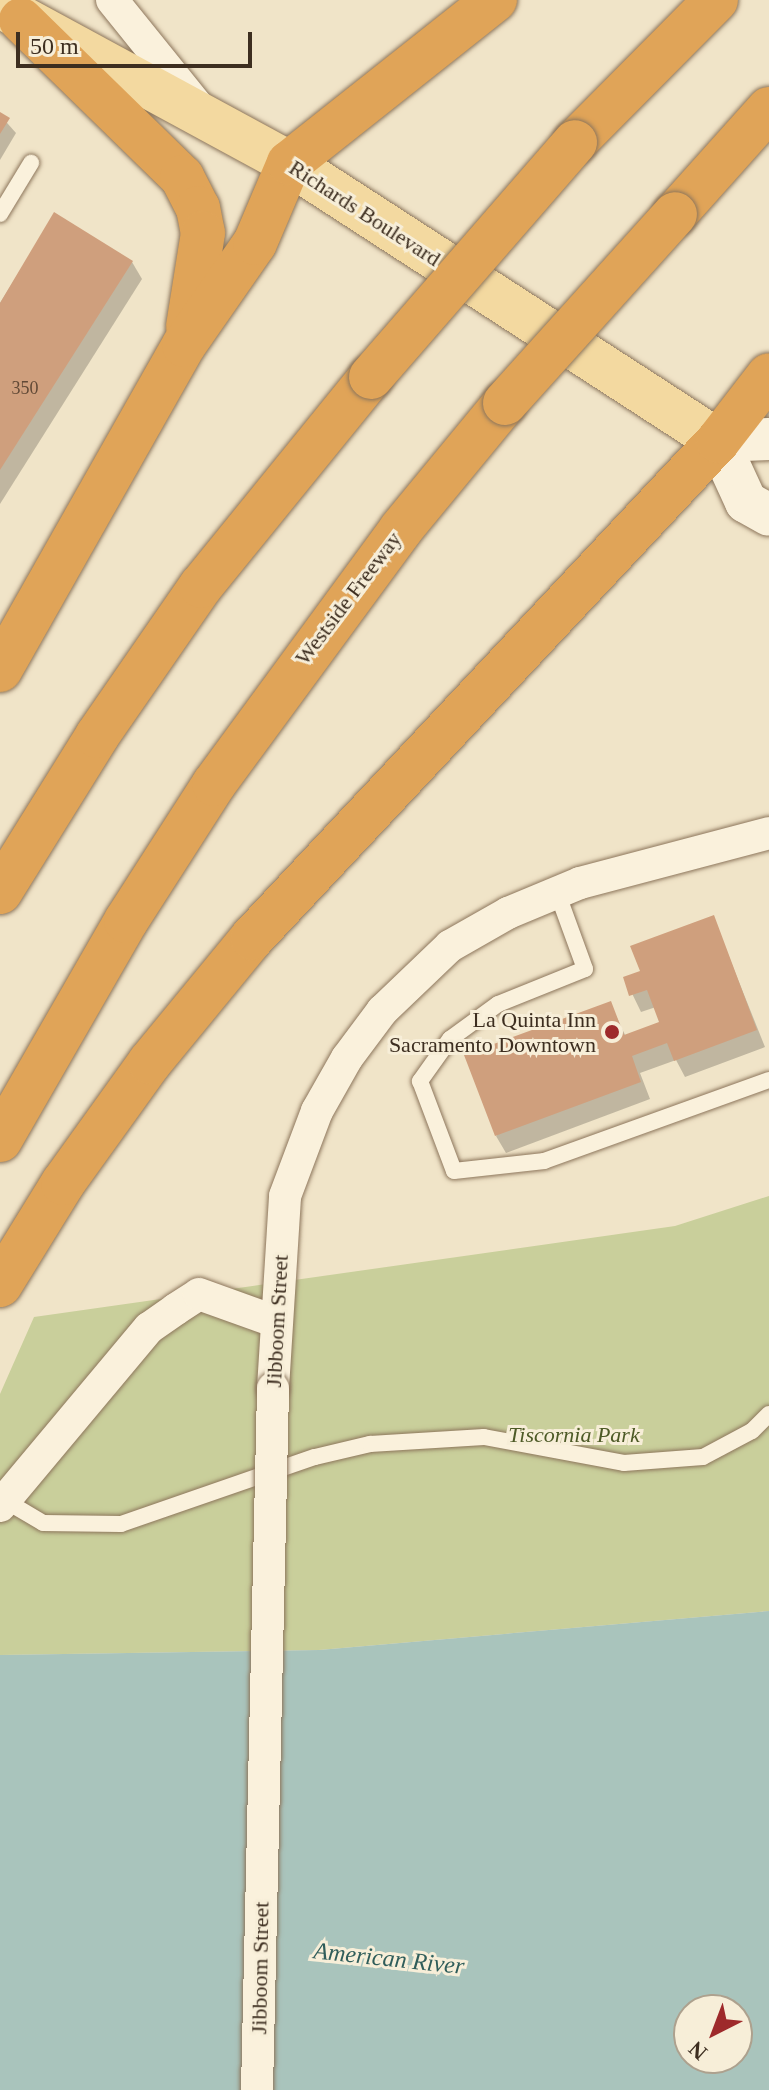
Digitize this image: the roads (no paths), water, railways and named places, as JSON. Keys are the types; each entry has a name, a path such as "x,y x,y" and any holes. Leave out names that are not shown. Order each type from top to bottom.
{"highway":[{"path":"0,670 184,345 255,243 289,163 495,0"},
{"path":"0,892 97,736 201,586 371,377 575,142 716,0"},
{"path":"11,13 182,177 193,197 203,233 202,262 184,345"},
{"name":"Westside Freeway","path":"0,1140 126,921 214,784 372,566 505,403 769,109"},
{"path":"0,1285 63,1183 150,1062 252,938 718,441 769,375"}],"main road":[{"name":"Richards Boulevard","path":"11,13 207,116 289,163 718,441"}],"street":[{"path":"112,0 207,116"},
{"path":"769,439 718,441 746,502 769,515"},
{"name":"Jibboom Street","path":"257,2090 274,1321 285,1196 303,1142 347,1058 382,1011 450,946 557,892 769,833"},
{"path":"3,1504 130,1350 176,1309 202,1315 227,1303 274,1321"}],"lane":[{"path":"0,214 31,163"},
{"path":"557,892 585,969 498,1004 450,1039 420,1081 454,1171 544,1161 769,1080"},
{"path":"3,1504 43,1523 121,1524 315,1457 370,1444 484,1437 624,1463 703,1457 752,1431 769,1414"}],"water":[{"name":"American River","path":"769,1611 769,2090 0,2090 0,1655 319,1650"}],"place":[{"name":"La Quinta Inn Sacramento Downtown","path":"612,1032"}],"park label":[{"name":"Tiscornia Park","path":"574,1435"}]}
